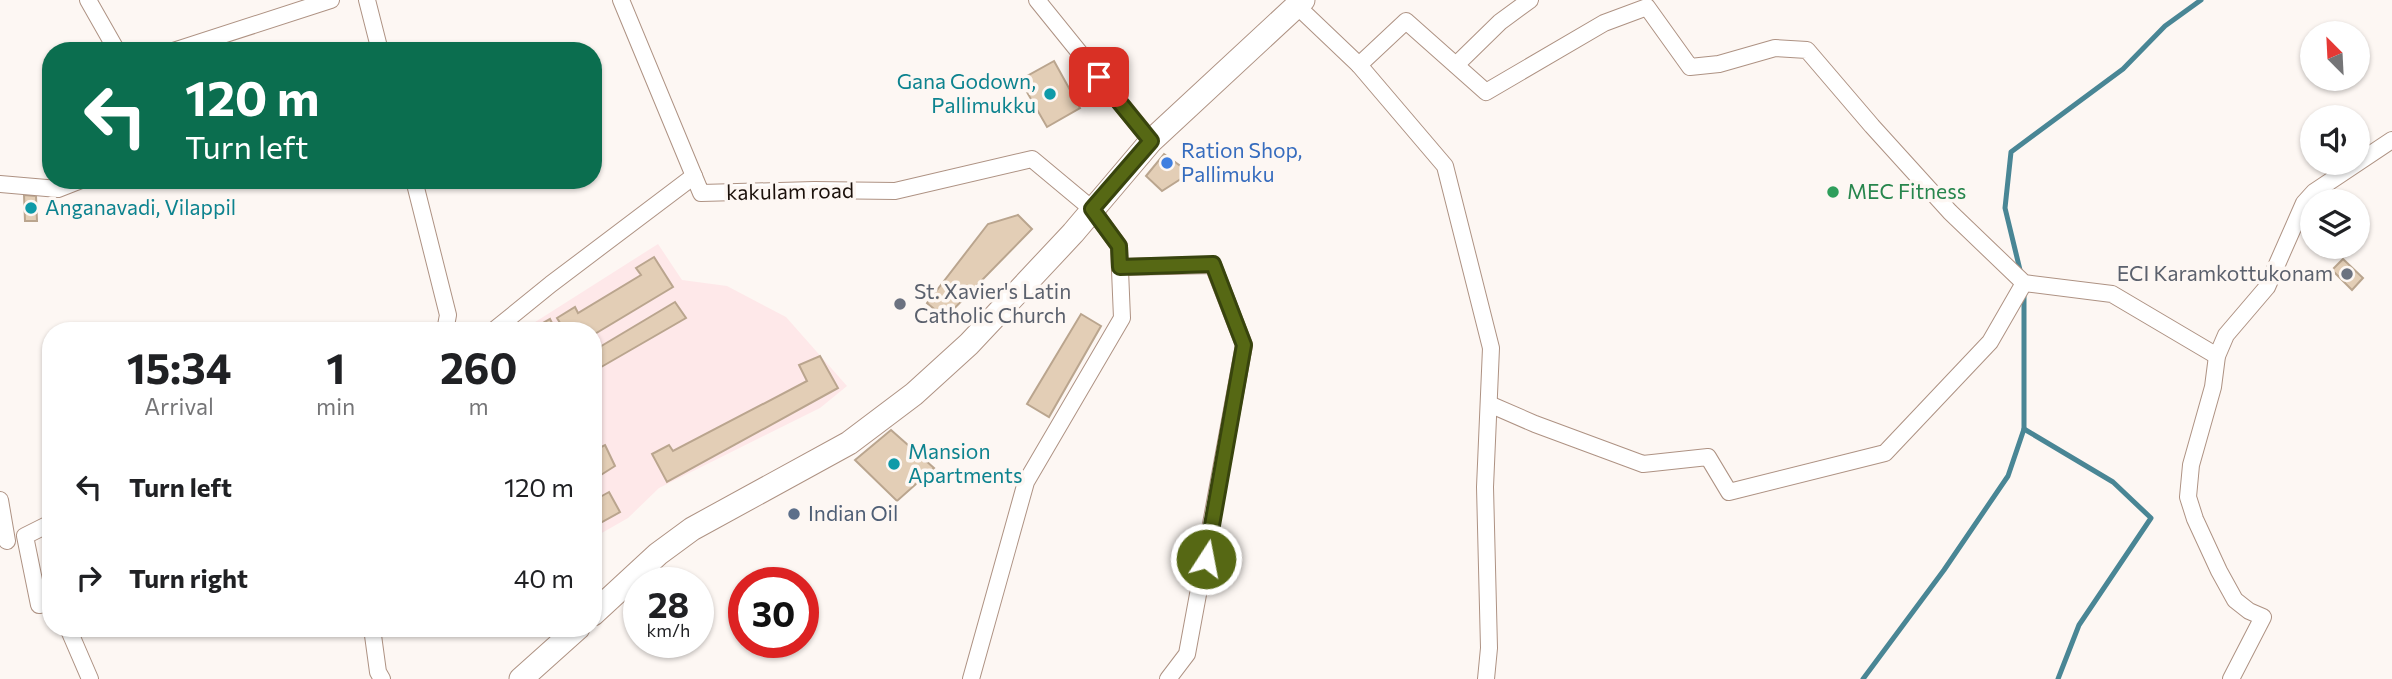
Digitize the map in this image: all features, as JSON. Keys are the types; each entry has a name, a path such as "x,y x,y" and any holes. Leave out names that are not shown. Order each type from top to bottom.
{"main road":[{"path":"602,606 658,554 692,529 849,443 914,394 969,344 1151,141 1300,3"},
{"path":"521,679 568,637"}],"street":[{"path":"88,0 112,42"},
{"path":"201,42 331,0"},
{"path":"367,0 378,42"},
{"path":"504,322 694,176 621,0"},
{"path":"1037,0 1151,141"},
{"path":"1455,65 1500,22 1530,0"},
{"path":"1300,3 1359,65 1445,166 1491,348 1485,487 1489,648 1486,679"},
{"path":"1359,65 1406,21 1486,92 1604,23 1647,7 1690,67 1719,64 1775,48 1807,50 1950,212 2024,283 2112,295 2217,356"},
{"path":"2231,679 2263,617 2249,611 2235,600 2200,529 2188,497 2191,465 2213,387 2217,356 2225,335 2267,287 2304,203 2314,192 2392,140"},
{"name":"kakulam road","path":"694,176 701,193 895,191 1032,159 1092,209"},
{"path":"0,184 42,188"},
{"path":"416,189 448,315 447,322"},
{"path":"971,679 1026,482 1122,318 1119,246 1092,209"},
{"path":"1120,267 1213,264 1244,345 1187,654 1168,679"},
{"path":"1489,404 1643,464 1708,457 1729,492 1885,453 1990,342 2024,283"},
{"path":"0,500 4,542 42,528"},
{"path":"25,536 39,605 42,604"},
{"path":"72,637 90,679"},
{"path":"373,637 378,672 382,679"}],"shaded area":[{"path":"658,244 682,280 727,286 786,317 847,386 820,408 659,488 628,518 602,533 602,322 535,322"}],"building":[{"name":"Gana Godown, Pallimukku","path":"1054,61 1080,108 1047,127 1020,80"},
{"name":"Ration Shop, Pallimuku","path":"1164,154 1190,173 1162,191 1146,176"},
{"name":"Anganavadi, Vilappil","path":"24,195 36,196 37,221 25,221"},
{"path":"1018,215 1032,229 945,318 927,303 988,224"},
{"path":"654,257 673,287 602,330 602,322 559,322 557,318 575,307 578,313 641,275 636,268"},
{"name":"ECI Karamkottukonam","path":"2343,259 2363,278 2352,290 2332,270"},
{"path":"675,302 686,318 602,367 602,346"},
{"path":"1081,314 1101,326 1049,417 1027,404"},
{"path":"820,356 838,388 667,482 652,454 669,445 673,451 807,381 799,365"},
{"name":"Mansion Apartments","path":"891,430 934,468 897,501 855,460"},
{"path":"605,445 615,466 602,474 602,446"},
{"path":"609,492 620,512 602,522 602,496"}],"waterway":[{"path":"2021,274 2005,208 2011,152 2123,69 2165,26 2201,0"},
{"path":"1863,679 1944,570 2008,476 2024,429 2024,294"},
{"path":"2024,429 2113,482 2151,518 2079,625 2058,679"}],"place":[{"name":"Gana Godown, Pallimukku","path":"1050,94"},
{"name":"Ration Shop, Pallimuku","path":"1167,163"},
{"name":"MEC Fitness","path":"1833,192"},
{"name":"Anganavadi, Vilappil","path":"31,208"},
{"name":"ECI Karamkottukonam","path":"2347,274"},
{"name":"St. Xavier's Latin Catholic Church","path":"900,304"},
{"name":"Mansion Apartments","path":"894,464"},
{"name":"Indian Oil","path":"794,514"}],"route":[{"path":"1099,77 1151,141 1092,209 1119,246 1120,267 1213,264 1244,345 1206,559"}]}
